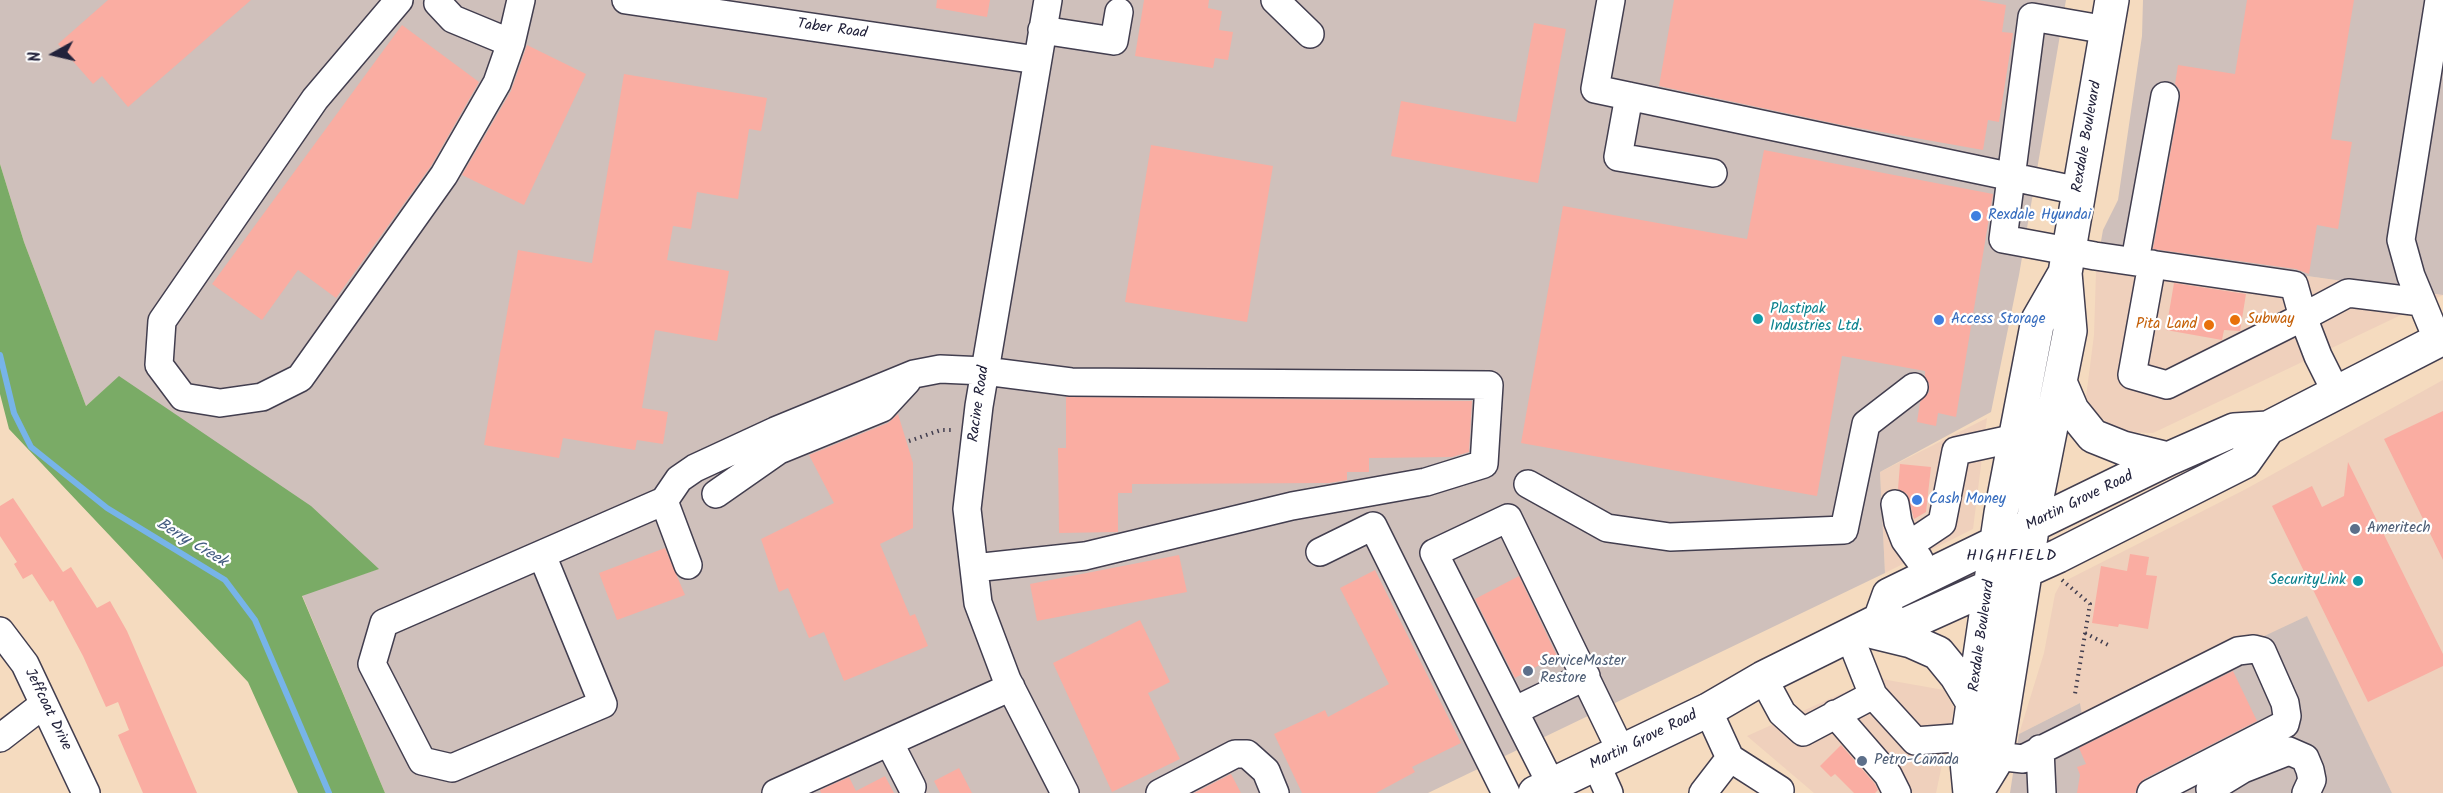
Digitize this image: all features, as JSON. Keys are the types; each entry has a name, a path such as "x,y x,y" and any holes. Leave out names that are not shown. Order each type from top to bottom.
{"main road":[{"name":"Rexdale Boulevard","path":"1976,793 1995,762 2033,525 2070,331 2067,262 2109,15"},
{"name":"Rexdale Boulevard","path":"1971,793 1966,751 1995,543 2038,320 2067,262"},
{"name":"Martin Grove Road","path":"1865,629 1889,595 2168,459 2234,430 2268,428 2441,340"},
{"path":"2060,382 2072,410 2093,436 2123,448 2168,459"},
{"name":"Martin Grove Road","path":"1543,789 1609,770 1762,678 1865,629 1905,625 2058,556 2244,462 2268,428"},
{"path":"1865,629 1911,641 1938,653 1956,675 1973,703"}],"street":[{"path":"399,0 315,99 162,321 159,365 183,397 220,403 262,397 300,378 444,175 497,82 511,43 521,0"},
{"name":"Taber Road","path":"626,0 1037,60"},
{"name":"Racine Road","path":"1048,0 985,371 967,509 978,603 1011,687 1065,793"},
{"path":"1275,0 1310,34"},
{"path":"1611,0 1595,89 2079,191"},
{"path":"2439,0 2401,240 2421,302 2441,340"},
{"path":"435,1 453,19 511,43"},
{"path":"1042,30 1114,40 1119,12"},
{"path":"2109,15 2032,17 2003,239 2067,262 2095,256 2294,285 2318,356 2336,392"},
{"path":"1629,96 1618,157 1713,173"},
{"path":"2165,96 2132,375 2167,384 2348,293 2421,302"},
{"path":"542,555 603,704 452,768 422,761 372,664 384,623 664,501 679,479 695,468 775,431 914,374 940,369 985,371 1071,382 1489,385 1484,464 1426,482 1292,506 1085,556 974,568"},
{"path":"716,494 779,450 882,408 914,374"},
{"path":"1528,484 1607,528 1670,537 1844,530 1866,424 1914,387"},
{"path":"1909,545 1942,523 1956,452 2016,438"},
{"path":"664,501 688,565"},
{"path":"1895,504 1898,522 1927,577"},
{"path":"1543,789 1514,711 1434,554 1508,518 1586,676 1609,770"},
{"path":"1320,552 1373,526 1506,793"},
{"path":"1865,629 1873,695 1915,741"},
{"name":"Jeffcoat Drive","path":"0,631 25,664 86,793"},
{"path":"1996,756 2023,759 2238,651 2254,649 2262,651 2284,703 2287,716 2284,724 2151,793"},
{"path":"1514,711 1586,676"},
{"path":"1762,678 1782,713 1803,732 1873,695"},
{"path":"776,793 1011,687"},
{"path":"0,738 44,704"},
{"path":"1707,710 1730,758 1780,790"},
{"path":"1835,714 1892,784 1915,741"},
{"path":"1915,741 1968,737"},
{"path":"889,742 912,787"},
{"path":"2040,749 2042,793"},
{"path":"2210,789 2243,769 2289,752 2305,758 2310,770 2312,780 2306,793"},
{"path":"1160,793 1235,754 1247,754 1266,771 1275,793"},
{"path":"1703,793 1730,758"},
{"path":"1257,764 1256,781 1262,793"}],"path":[{"path":"909,441 941,430 958,430"},
{"path":"2058,577 2090,604 2075,694"},
{"path":"2085,633 2108,645"}],"shaded area":[{"path":"0,0 2066,0 2019,275 1991,412 1880,472 1885,573 1428,793 385,793 302,595 378,569 119,377 86,406 24,242 0,164"},
{"path":"2143,0 2443,0 2443,295 2100,247 2103,230 2118,200 2142,36"},
{"path":"2100,247 2443,295 2153,433 2121,432 2097,415 2086,397 2094,335 2096,272"},
{"path":"2443,380 2443,793 2392,793 2307,617 2083,721 2080,703 2019,734 2044,653 2055,594 2061,583 2246,489"},
{"path":"1987,418 1973,529 1885,573 1880,472"},
{"path":"2307,616 2392,793 2010,793 2019,734 2080,703 2083,721"},
{"path":"1876,678 1944,690 1954,708 1936,793 1814,793 1747,736"}],"green space":[{"path":"0,164 24,242 86,406 119,376 311,506 379,569 302,596 385,793 298,793 248,682 9,429 0,394"}],"building":[{"path":"108,0 251,0 128,107 102,76 93,84 58,44"},
{"path":"937,0 990,0 987,17 936,8"},
{"path":"1144,0 1209,0 1208,8 1222,11 1219,30 1233,32 1228,60 1215,58 1213,68 1135,56"},
{"path":"1674,0 1978,0 2006,5 2002,32 2013,33 1999,122 1988,120 1983,150 1842,125 1659,86"},
{"path":"2247,0 2354,0 2331,139 2352,142 2338,229 2317,225 2309,274 2296,269 2153,249 2180,99 2180,90 2175,84 2178,65 2235,74"},
{"path":"1534,23 1566,29 1538,183 1391,156 1401,101 1516,122"},
{"path":"402,25 479,82 431,166 336,298 298,270 262,320 212,284"},
{"path":"527,45 586,74 524,205 462,175 511,91"},
{"path":"624,74 767,98 761,131 749,129 738,199 697,192 691,229 673,226 667,260 729,271 717,341 655,330 642,408 668,412 663,444 637,440 635,450 563,438 559,458 484,445 518,250 592,263"},
{"path":"1151,145 1273,166 1247,322 1125,302"},
{"name":"Plastipak Industries Ltd.","path":"1764,150 1993,194 1956,417 1938,413 1936,426 1917,422 1920,402 1929,392 1925,371 1842,356 1817,496 1521,443 1563,206 1747,239"},
{"path":"2174,283 2246,294 2240,331 2224,330 2222,340 2166,330"},
{"path":"1066,397 1472,401 1469,452 1452,457 1369,458 1369,472 1347,472 1347,480 1329,483 1132,484 1132,493 1118,493 1118,532 1059,533 1058,448 1066,448"},
{"path":"2443,411 2443,560 2384,439"},
{"path":"898,414 913,463 913,528 880,544 910,616 915,614 928,646 844,681 824,632 809,638 788,588 779,592 761,539 834,503 809,455 888,423"},
{"name":"SecurityLink","path":"2348,462 2443,654 2443,666 2368,702 2272,506 2312,486 2322,507 2344,496"},
{"path":"1900,464 1931,467 1926,512 1914,519 1907,494 1898,489"},
{"path":"13,498 63,572 71,567 97,608 110,601 127,631 197,793 143,793 118,735 129,730 118,702 106,707 83,656 53,600 50,602 32,574 23,579 14,564 17,562 0,536 0,506"},
{"path":"665,548 685,595 617,620 599,573"},
{"path":"2130,554 2149,557 2146,575 2157,576 2148,629 2119,624 2118,627 2092,623 2101,566 2127,571"},
{"path":"1179,555 1187,592 1037,621 1030,584"},
{"path":"1375,570 1461,743 1412,767 1415,772 1376,793 1302,793 1274,734 1325,710 1328,717 1389,684 1340,588"},
{"path":"1519,576 1557,656 1515,678 1475,599"},
{"path":"1140,620 1170,682 1148,693 1180,759 1112,792 1053,663"},
{"path":"2233,671 2257,721 2144,779 2138,785 2135,793 2077,793 2080,775 2077,767 2086,764 2079,748"},
{"path":"1841,745 1875,784 1878,790 1875,793 1854,793 1835,774 1831,777 1820,766"},
{"path":"959,768 972,793 940,793 934,781"},
{"path":"1231,774 1241,793 1194,793"},
{"path":"885,776 894,793 821,793 820,790 849,777 856,791"}],"waterway":[{"name":"Berry Creek","path":"0,355 14,413 31,447 107,508 225,580 255,620 329,793"}],"place":[{"name":"Rexdale Hyundai","path":"1976,216"},
{"name":"Plastipak Industries Ltd.","path":"1758,319"},
{"name":"Access Storage","path":"1939,320"},
{"name":"Subway","path":"2235,320"},
{"name":"Pita Land","path":"2209,325"},
{"name":"Cash Money","path":"1917,500"},
{"name":"Ameritech","path":"2355,529"},
{"name":"SecurityLink","path":"2358,581"},
{"name":"ServiceMaster Restore","path":"1528,671"},
{"name":"Petro-Canada","path":"1862,761"}],"district":[{"name":"HIGHFIELD","path":"2012,557"}]}
